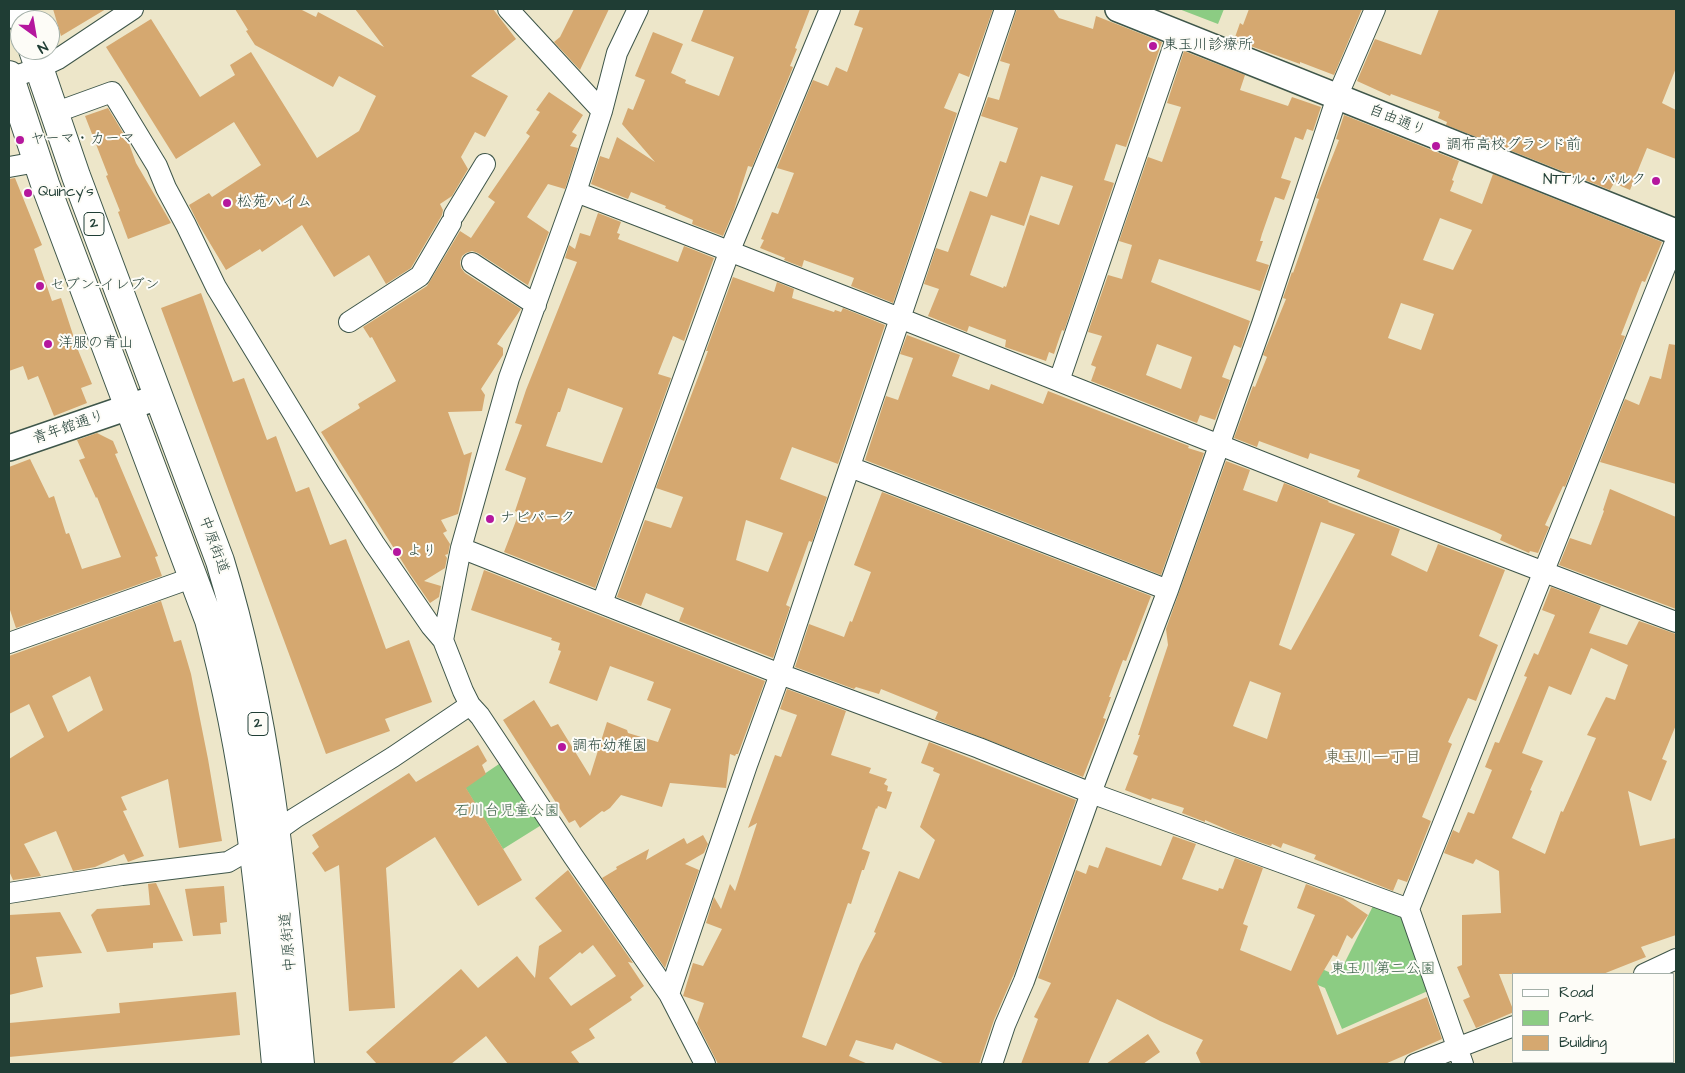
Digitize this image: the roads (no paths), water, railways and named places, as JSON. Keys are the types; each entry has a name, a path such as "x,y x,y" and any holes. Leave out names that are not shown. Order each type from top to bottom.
{"main road":[{"name":"中原街道","path":"36,60 158,397 220,561 234,607 254,700 276,832 286,910 300,1064"},
{"name":"中原街道","path":"9,76 38,162 209,620 233,717 244,773 258,882 276,1064"}],"street":[{"path":"60,58 133,9"},
{"path":"508,9 602,111"},
{"path":"442,640 461,548 510,378 576,192 602,111 617,53 638,9"},
{"path":"602,603 730,250 830,9"},
{"path":"670,994 1005,9"},
{"name":"自由通り","path":"1118,9 1479,155 1676,232"},
{"path":"992,1064 1005,1025 1024,981 1091,793 1168,590 1262,324 1337,96 1375,9"},
{"path":"1059,381 1178,33"},
{"path":"9,76 34,60"},
{"path":"54,113 112,92 157,166 166,188 216,287 250,344 374,543 442,640 470,705 480,716 573,856 670,994 705,1064"},
{"path":"9,167 38,162"},
{"path":"349,322 420,276 485,164"},
{"path":"576,192 730,250 1219,445 1676,622"},
{"path":"1460,1056 1410,909 1676,240"},
{"path":"472,263 536,305"},
{"name":"青年館通り","path":"9,448 158,397"},
{"path":"850,467 1168,590"},
{"path":"461,548 780,674 978,748 1091,793 1410,909"},
{"path":"9,643 194,578"},
{"path":"9,894 228,862 254,848 296,818 393,757 470,705"},
{"path":"1646,973 1676,960"},
{"path":"1415,1064 1460,1056 1512,1027"}],"place":[{"name":"東玉川診療所","path":"1153,46"},
{"name":"ヤーマ・カーマ","path":"20,140"},
{"name":"調布高校グランド前","path":"1436,146"},
{"name":"NTTル・パルク","path":"1656,181"},
{"name":"Quincy's","path":"28,193"},
{"name":"松苑ハイム","path":"227,203"},
{"name":"セブン-イレブン","path":"40,286"},
{"name":"洋服の青山","path":"48,344"},
{"name":"ナビパーク","path":"490,519"},
{"name":"より","path":"397,552"},
{"name":"調布幼稚園","path":"562,747"}],"district":[{"name":"東玉川一丁目","path":"1373,759"}],"park label":[{"name":"石川台児童公園","path":"507,812"},
{"name":"東玉川第二公園","path":"1383,970"}]}
